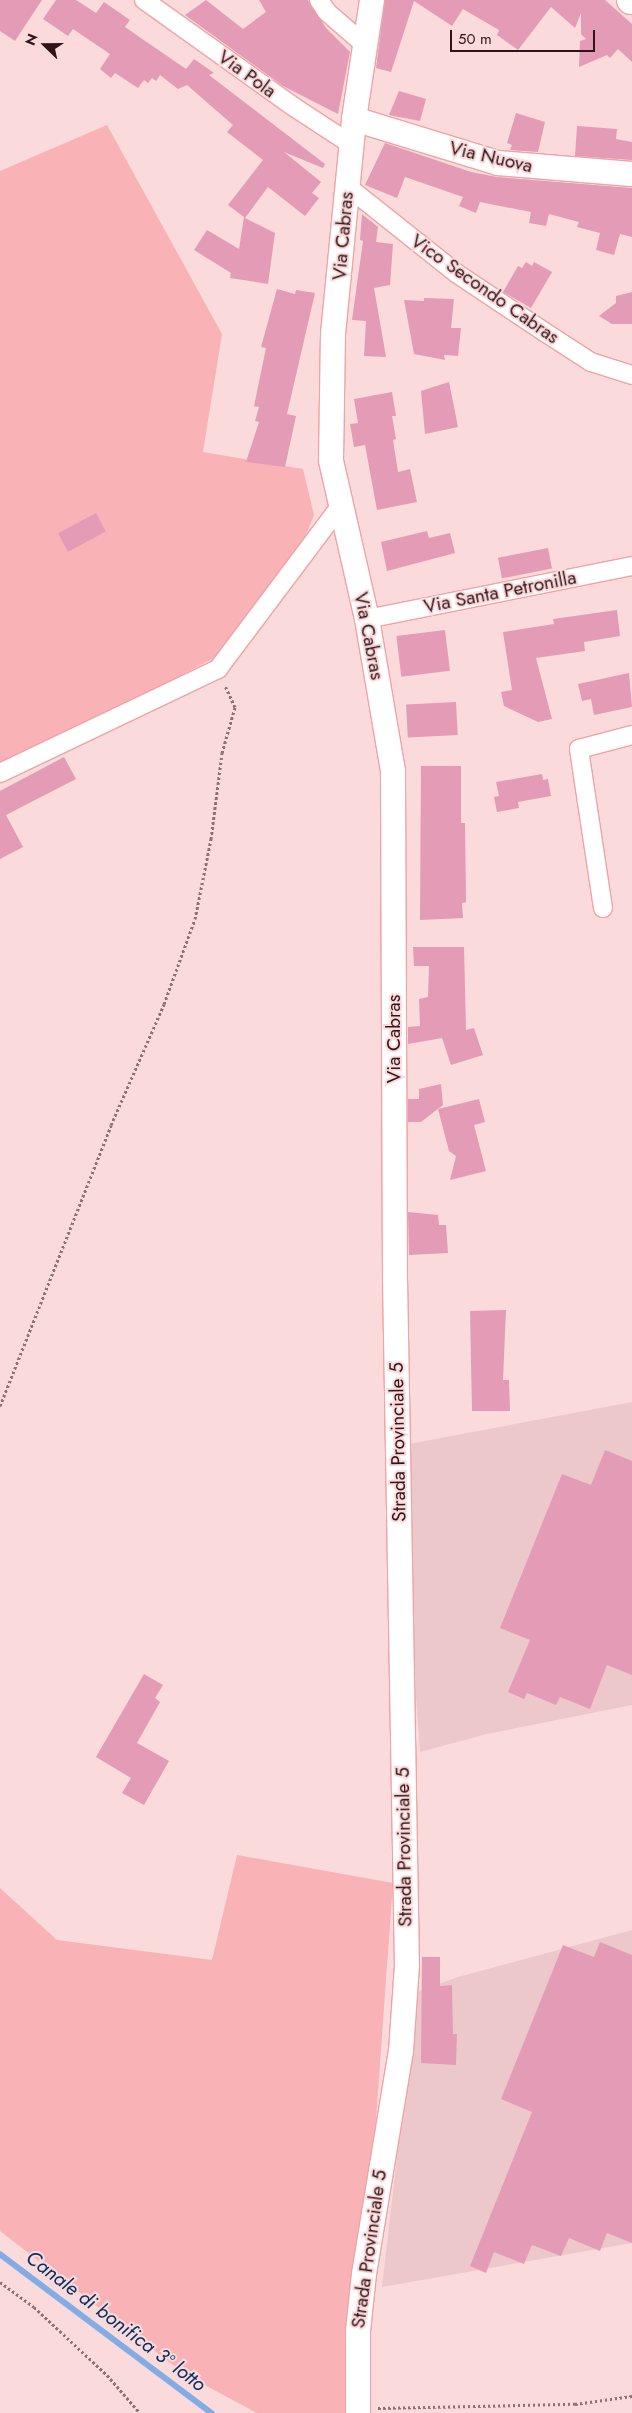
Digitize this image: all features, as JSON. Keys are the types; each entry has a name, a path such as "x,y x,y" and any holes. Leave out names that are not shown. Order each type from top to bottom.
{"street":[{"name":"Via Pola","path":"144,0 294,108 352,145"},
{"path":"319,0 327,12 364,44"},
{"name":"Via Cabras","path":"372,0 354,119 333,334 330,460 367,619 393,771 395,1277"},
{"name":"Via Nuova","path":"354,119 498,163 632,174"},
{"name":"Vico Secondo Cabras","path":"348,187 456,273 543,331 591,362 632,375"},
{"path":"0,773 218,669 341,505"},
{"name":"Via Santa Petronilla","path":"367,619 632,566"},
{"path":"603,908 579,749 632,735"},
{"name":"Strada Provinciale 5","path":"358,2411 358,2331 364,2274 401,2051 407,1966 395,1277"}],"path":[{"path":"0,1406 112,1124 164,1004 195,919 211,839 222,753 234,707 218,669"},
{"path":"0,2282 34,2307 107,2375 140,2413"},
{"path":"358,2411 575,2404 632,2396"}],"shaded area":[{"path":"107,125 222,334 203,452 303,469 314,515 303,542 216,657 0,769 0,171"},
{"path":"632,1402 632,1705 487,1734 420,1752 398,1446"},
{"path":"237,1855 393,1883 374,2147 348,2413 257,2413 186,2375 0,2231 0,1888 57,1940 212,1960"},
{"path":"632,1930 632,2243 382,2287 416,1992 458,1977"}],"building":[{"path":"0,0 42,0 15,41 0,31"},
{"path":"56,0 76,0 96,13 104,2 130,20 125,27 186,69 194,59 214,73 209,75 325,164 323,168 284,152 321,182 312,193 319,198 305,216 268,187 245,218 275,233 268,284 230,278 231,273 194,250 207,230 239,249 244,217 228,205 263,160 227,132 233,125 187,85 178,89 160,75 156,81 152,78 148,83 144,80 138,88 115,73 111,78 100,69 110,54 73,29 68,36 43,19"},
{"path":"206,0 243,29 266,12 259,0 308,0 326,28 350,52 338,114 283,86 185,15"},
{"path":"385,0 605,0 632,24 632,62 618,49 610,58 607,55 579,67 580,41 586,39 581,34 581,13 575,28 551,7 518,50 497,35 499,30 463,9 452,26 414,1 391,72 376,68"},
{"path":"399,91 426,99 420,121 389,115"},
{"path":"516,113 545,122 538,152 510,150 512,145 507,143"},
{"path":"577,126 617,129 616,139 632,142 632,160 575,156"},
{"path":"385,143 471,172 497,177 632,188 632,237 620,234 614,255 596,250 600,233 577,227 579,222 549,214 546,226 529,223 531,212 480,202 476,213 459,206 463,197 405,177 397,198 365,185"},
{"path":"362,214 378,227 376,242 393,244 390,285 374,288 386,357 364,356 366,321 352,320 363,241 360,240"},
{"path":"526,262 532,266 534,262 552,272 531,308 503,292 518,266 522,268"},
{"path":"277,289 295,294 296,290 315,293 287,414 296,416 285,467 246,462 259,422 255,421 259,407 254,406 266,348 261,347"},
{"path":"632,292 632,324 612,324 599,316 616,303 616,296"},
{"path":"424,298 454,299 451,328 461,328 458,356 444,355 445,360 414,354 404,300 424,301"},
{"path":"449,382 458,427 425,434 421,391"},
{"path":"392,392 396,416 392,416 396,439 393,440 398,472 410,469 417,502 377,510 365,445 354,447 350,424 358,423 354,399"},
{"path":"96,513 106,532 68,552 58,533"},
{"path":"427,531 429,538 450,533 455,553 387,571 381,542"},
{"path":"548,548 552,569 502,578 498,558"},
{"path":"617,610 620,636 584,642 585,651 536,658 552,719 538,722 504,706 501,692 512,690 503,632 554,624 553,619"},
{"path":"445,630 450,671 401,677 396,636"},
{"path":"629,673 632,707 594,715 591,699 582,701 578,684"},
{"path":"456,702 458,735 408,738 406,705"},
{"path":"64,757 76,779 6,815 23,847 0,859 0,791"},
{"path":"421,766 461,766 461,823 465,823 466,902 462,903 463,918 420,920"},
{"path":"542,774 543,780 548,779 551,796 518,802 519,808 497,812 494,797 499,796 496,782"},
{"path":"413,947 464,947 466,1030 474,1028 483,1055 451,1065 442,1038 408,1044 408,1027 420,1026 419,999 428,997 429,966 414,966"},
{"path":"441,1084 443,1105 421,1122 408,1122 408,1099 419,1099 419,1089"},
{"path":"479,1099 485,1122 474,1125 486,1171 450,1180 456,1156 449,1151 438,1109"},
{"path":"408,1212 438,1215 439,1225 446,1225 448,1253 409,1255"},
{"path":"506,1310 503,1380 509,1380 510,1411 472,1411 470,1311"},
{"path":"605,1450 632,1461 632,1675 607,1665 590,1709 560,1697 556,1705 527,1693 524,1699 508,1692 530,1640 500,1628 562,1474 591,1485"},
{"path":"144,1674 163,1685 155,1698 160,1702 137,1743 169,1761 144,1805 122,1793 131,1778 96,1757"},
{"path":"600,1942 632,1955 632,2243 607,2233 600,2251 569,2238 561,2256 532,2245 524,2264 494,2252 486,2273 470,2266 532,2112 501,2099 563,1945 594,1957"},
{"path":"422,1957 440,1957 440,1986 452,1985 453,2034 457,2034 456,2065 421,2063"}],"waterway":[{"name":"Canale di bonifica 3º lotto","path":"0,2254 212,2413"}]}
